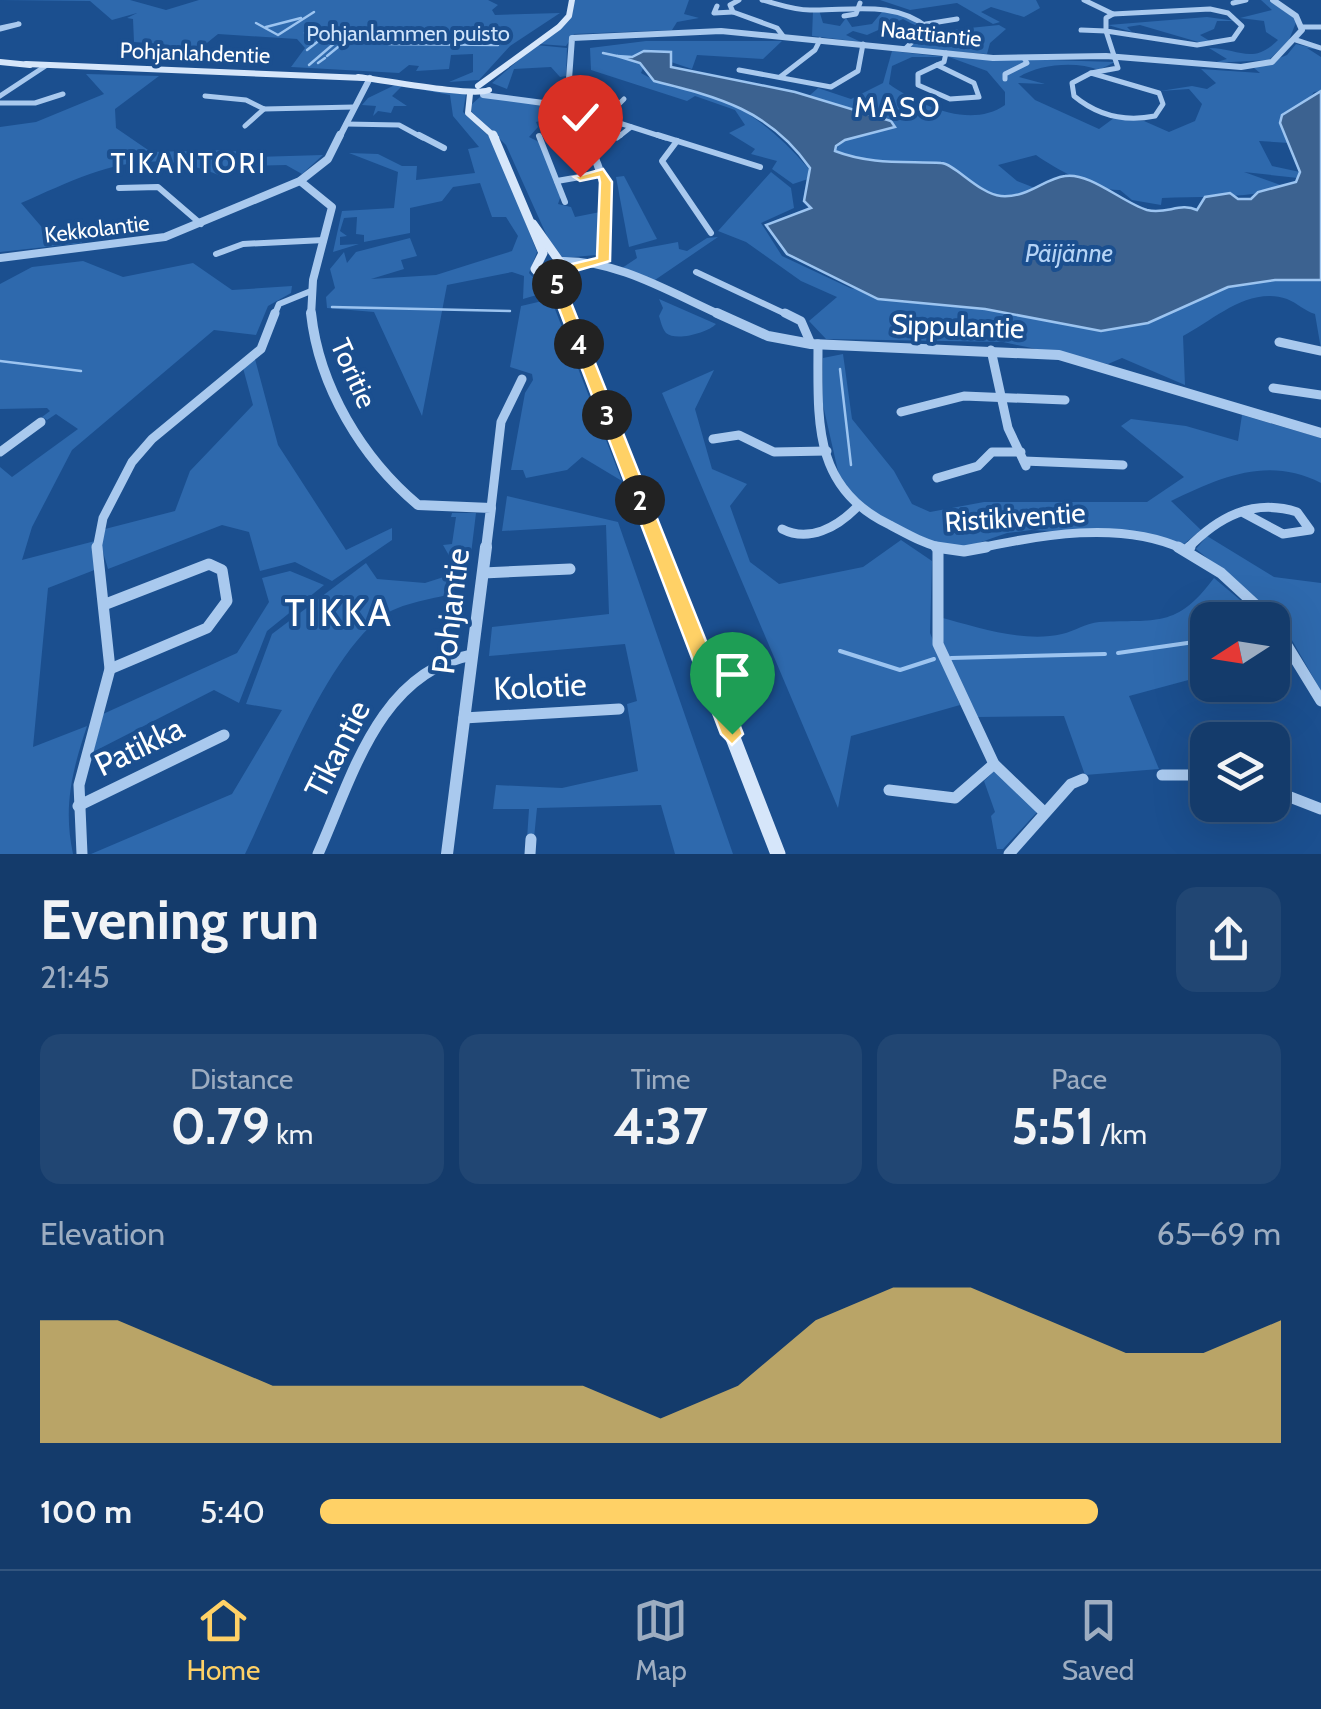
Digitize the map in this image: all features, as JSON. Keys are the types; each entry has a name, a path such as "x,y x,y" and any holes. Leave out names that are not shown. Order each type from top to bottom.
{"main road":[{"path":"565,307 535,267 543,253 499,140 471,116 478,92 493,75 559,27 569,16 572,0"},
{"name":"Pohjanlahdentie","path":"0,62 367,78 478,92"},
{"path":"533,224 557,266 555,280 565,307 778,854"},
{"path":"541,260 557,266"},
{"path":"542,274 557,266"}],"street":[{"path":"733,12 730,6 739,0"},
{"path":"762,0 811,10 860,3 906,11 926,24 957,19"},
{"path":"1084,0 1113,14"},
{"path":"1188,0 1195,7"},
{"path":"1224,11 1233,2 1246,0"},
{"path":"1273,0 1296,16 1302,27"},
{"path":"1140,2 1147,12"},
{"path":"844,16 856,14 860,3"},
{"path":"717,6 714,12 733,12 777,28 783,36"},
{"path":"1080,30 1106,32 1197,45 1218,44 1242,30 1239,19 1224,11 1195,7 1113,14 1106,18 1106,32 1118,68 1090,73 1072,83 1074,96 1087,107 1136,121 1155,116 1162,108 1160,93 1090,73"},
{"path":"906,49 925,33 926,24"},
{"path":"1302,27 1321,27"},
{"path":"1302,27 1296,40 1321,48"},
{"name":"Naattiantie","path":"546,103 570,78 571,47 576,37 688,31 783,36 946,54 1117,57 1252,66 1272,62 1296,40"},
{"path":"780,77 815,50 820,40"},
{"path":"738,70 816,86 838,86 858,71 863,44"},
{"path":"937,66 974,83 979,97 961,100 923,89 916,77 937,66 946,54"},
{"path":"1005,79 1005,74 1027,64 1024,58"},
{"path":"0,100 45,65"},
{"name":"Kekkolantie","path":"0,258 149,241 201,224 300,181 328,159 367,78"},
{"name":"Pohjanlahdentie","path":"478,92 546,103 562,110 577,124 603,173 608,197 600,263"},
{"path":"0,100 34,103 63,94"},
{"path":"204,96 246,100 264,109 354,107"},
{"path":"604,118 624,100"},
{"path":"245,126 264,109"},
{"path":"585,112 760,167"},
{"path":"346,124 398,125 444,148"},
{"path":"590,147 612,142 631,127"},
{"path":"539,136 565,202"},
{"path":"678,142 662,155 662,161 711,233"},
{"path":"557,182 603,173"},
{"name":"Toritie","path":"300,181 332,207 310,291 312,331 357,435 382,470 424,507 491,508"},
{"path":"119,188 158,187 201,224"},
{"path":"216,254 244,244 324,240"},
{"path":"557,266 600,263"},
{"name":"Sippulantie","path":"600,263 752,330 815,344 991,350 1081,360 1321,433"},
{"path":"696,272 801,321 815,344 818,404 828,451 841,490 856,508 834,529 792,534 782,529"},
{"path":"82,854 78,806 84,762 110,669 97,547 112,495 152,439 256,355 266,342 279,304 310,291"},
{"path":"1280,342 1321,351"},
{"path":"991,350 1000,375 1000,397 1008,428 1024,459"},
{"name":"Pohjantie","path":"447,854 501,430 511,392 522,379"},
{"path":"1274,388 1321,395"},
{"path":"901,412 952,398 1065,400"},
{"path":"0,452 40,422"},
{"path":"712,439 747,437 774,452 828,451"},
{"path":"937,478 978,466 992,452 1024,459 1123,465"},
{"path":"1188,550 1214,526 1257,503 1288,507 1306,518 1310,530 1290,535 1262,526 1242,512"},
{"name":"Ristikiventie","path":"856,508 938,550 968,551 1024,538 1136,536 1188,550 1254,602"},
{"path":"938,550 935,634 994,764 1044,812"},
{"path":"106,604 209,564 222,570 227,601 207,628 110,669"},
{"path":"483,573 570,569"},
{"name":"Ristikiventie","path":"1290,650 1321,701"},
{"name":"Tikantie","path":"318,854 384,708 444,660 472,654"},
{"name":"Kolotie","path":"464,718 619,709"},
{"name":"Patikka","path":"78,806 224,734"},
{"path":"889,790 955,798 994,764"},
{"path":"1162,775 1190,775"},
{"path":"1010,854 1070,784 1083,779"},
{"path":"1290,797 1321,809"}],"green space":[{"name":"Pohjanlammen puisto","path":"0,0 130,0 166,10 199,0 488,0 498,5 492,10 495,15 560,13 510,46 479,80 449,82 473,72 473,54 451,55 449,69 416,71 419,66 409,65 399,73 291,67 305,48 297,39 218,34 197,51 161,48 165,44 134,42 133,19 127,18 137,13 112,20 90,1"},
{"path":"575,0 689,0 684,14 699,18 677,22 672,30 574,34 566,46 539,44 568,21"},
{"path":"880,0 1036,0 1040,8 1024,17 991,7 981,12 1000,22 993,24 957,3 910,10"},
{"path":"1261,0 1269,0 1297,20 1289,40 1269,60 1213,63 1227,59 1209,48 1253,54 1278,40 1266,32 1264,21 1240,18 1272,10"},
{"path":"886,7 903,12 923,29 908,41 904,38 916,26 903,19 867,35 853,31 846,35 861,42 812,36 813,11 819,10 823,23 840,26 846,18 852,27 872,24"},
{"path":"1207,17 1236,21 1217,21 1214,29 1200,35 1213,43 1205,44 1140,25 1127,27 1132,32 1108,25"},
{"path":"999,25 1006,29 990,43 987,54 912,48 910,44 930,32"},
{"path":"646,41 782,41 763,59 697,55 692,69 671,62 671,53 624,57 644,66 641,73 648,77 701,91 746,113 796,155 808,168 808,179 793,184 772,169 777,161 751,154 755,149 729,133 745,125 735,110 695,96 687,101 591,70 590,48"},
{"path":"1296,44 1321,50 1307,48 1321,57 1321,91 1314,92 1283,132 1289,143 1259,141 1272,166 1300,172 1298,178 1244,172 1286,187 1240,195 1162,198 1161,205 1132,200 1120,190 1088,183 1036,155 998,165 1017,181 1040,190 1004,196 984,192 946,164 857,159 835,151 846,141 876,131 891,121 809,96 818,88 851,99 883,83 892,51 944,57 912,57 892,66 889,84 930,107 977,115 1005,105 1005,92 987,71 949,57 1115,62 1099,70 1080,65 1047,67 1019,77 1045,84 1018,83 1035,100 1099,129 1114,118 1144,121 1169,132 1195,121 1202,104 1189,89 1160,91 1192,86 1207,89 1216,83 1201,69 1260,73 1254,68 1287,55"},
{"path":"536,45 567,48 566,76 560,77 551,67 514,69 507,89 492,83"},
{"path":"86,74 159,76 115,109 116,128 151,152 227,150 214,155 236,151 235,165 221,176 168,162 143,162 95,172 21,203 46,232 79,234 82,243 0,252 0,127 36,122 104,94"},
{"path":"399,83 466,94 463,112 493,140 537,252 529,273 547,292 523,299 524,276 512,272 447,285 422,416 374,312 327,308 326,297 335,288 330,269 344,252 347,263 356,252 410,238 417,256 401,260 404,269 371,279 436,275 512,251 518,236 506,217 492,217 480,183 453,187 442,201 410,208 410,233 364,242 364,235 356,234 357,217 344,218 340,231 347,236 340,237 340,245 359,244 333,252 342,211 394,208 398,172 349,153 378,154 402,166 417,166 416,180 475,173 468,149 479,147 453,116 450,95 402,86 392,96 407,106 394,106 391,113 378,111 373,116 376,106 362,105"},
{"path":"480,97 532,102 559,116 536,122 538,127 529,137 539,142 561,195 558,204 571,207 575,217 600,212 596,255 563,258 555,254 506,145 472,112 472,104"},
{"path":"239,152 255,157 323,155 302,174 286,165 241,166 236,159"},
{"path":"771,172 791,188 794,208 761,223 782,256 850,288 923,304 985,309 1101,331 1228,287 1275,280 1321,280 1321,349 1315,314 1273,296 1245,301 1183,336 1185,385 1122,358 1108,364 1003,342 826,339 809,321 837,297 801,281 746,242 718,231"},
{"path":"624,176 657,239 629,247 616,177"},
{"path":"718,237 652,282 622,268 637,258 635,250 678,242 679,249 687,251 707,238"},
{"path":"83,261 123,277 193,263 232,290 292,286 291,293 268,306 256,335 214,330 72,450 32,527 22,560 95,541 97,569 48,588 33,747 87,726 71,789 73,854 0,854 0,467 12,477 78,429 56,414 47,420 42,417 50,411 47,408 0,409 0,284 32,267"},
{"path":"551,299 622,481 582,457 567,470 526,478 523,470 511,470 525,393 533,380 532,374 510,367 521,306"},
{"path":"659,299 716,324 692,335 671,336 661,323 663,308"},
{"path":"843,354 852,419 894,471 912,504 930,512 984,502 1147,502 1184,477 1121,426 1131,419 1186,426 1238,441 1242,415 1321,438 1321,483 1282,471 1263,471 1226,478 1190,492 1171,501 1201,530 1184,544 1159,537 1031,530 1007,533 967,547 926,542 852,499 840,480 823,405 823,358"},
{"path":"255,359 278,445 346,550 392,528 392,540 332,581 295,562 260,571 249,532 222,525 108,569 101,545 105,529 175,511 190,471 253,405 243,368"},
{"path":"714,370 695,409 712,469 747,484 730,506 750,562 779,584 863,567 901,540 932,561 930,633 960,705 851,736 838,808 662,393"},
{"path":"507,496 618,522 733,854 675,854 661,805 537,808 534,838 527,839 529,809 493,809 496,785 562,788 638,771 627,704 637,701 625,644 489,656 492,627 609,614 606,525 502,531"},
{"path":"452,513 476,513 471,554 451,559 443,545 452,544 456,517 451,517"},
{"path":"1207,536 1274,577 1321,583 1321,691 1290,637 1290,602 1260,602 1196,549"},
{"path":"366,563 377,579 425,583 450,575 455,593 393,610 356,642 302,730 245,854 91,854 232,794 282,710 246,704 272,634"},
{"path":"290,571 324,585 267,631 239,703 214,690 93,752 103,714 237,653 269,602 262,578"},
{"path":"1214,578 1243,602 1192,602"},
{"path":"1188,606 1190,680 1129,696 1159,769 1085,775 1064,716 977,717 943,650 939,617 1032,637 1067,633 1094,623 1164,618"},
{"path":"994,771 1038,811 1003,849 997,849 991,816 995,812 984,781"}],"water":[{"name":"Päijänne","path":"644,51 671,52 671,67 795,92 891,121 895,127 845,140 835,151 875,160 946,164 984,190 1001,196 1020,194 1057,178 1075,176 1154,211 1185,207 1197,210 1205,197 1230,193 1238,199 1251,199 1258,192 1296,182 1300,172 1280,123 1282,115 1321,91 1321,280 1275,280 1228,287 1148,323 1101,331 985,309 878,299 787,254 766,225 811,208 804,201 810,168 794,148 778,132 741,109 654,81 640,63 617,56 632,57"}],"waterway":[{"path":"256,23 278,35 314,12"},
{"path":"266,27 301,18"},
{"path":"305,33 325,31 344,42"},
{"path":"349,39 364,33"},
{"path":"307,50 321,39"},
{"path":"309,65 337,41"},
{"path":"389,44 498,45"},
{"path":"327,56 338,47"},
{"path":"603,53 617,56"},
{"path":"318,63 325,58"},
{"path":"332,307 510,311"},
{"path":"0,361 81,371"},
{"path":"840,369 851,465"},
{"path":"1118,653 1190,643"},
{"path":"840,651 900,670 934,659"},
{"path":"951,658 1105,654"}],"district":[{"name":"MASO","path":"898,107"},
{"name":"TIKANTORI","path":"189,163"},
{"name":"TIKKA","path":"339,612"}],"route":[{"path":"580,177 603,173 606,182 603,261 559,271 555,280 732,734"}]}
